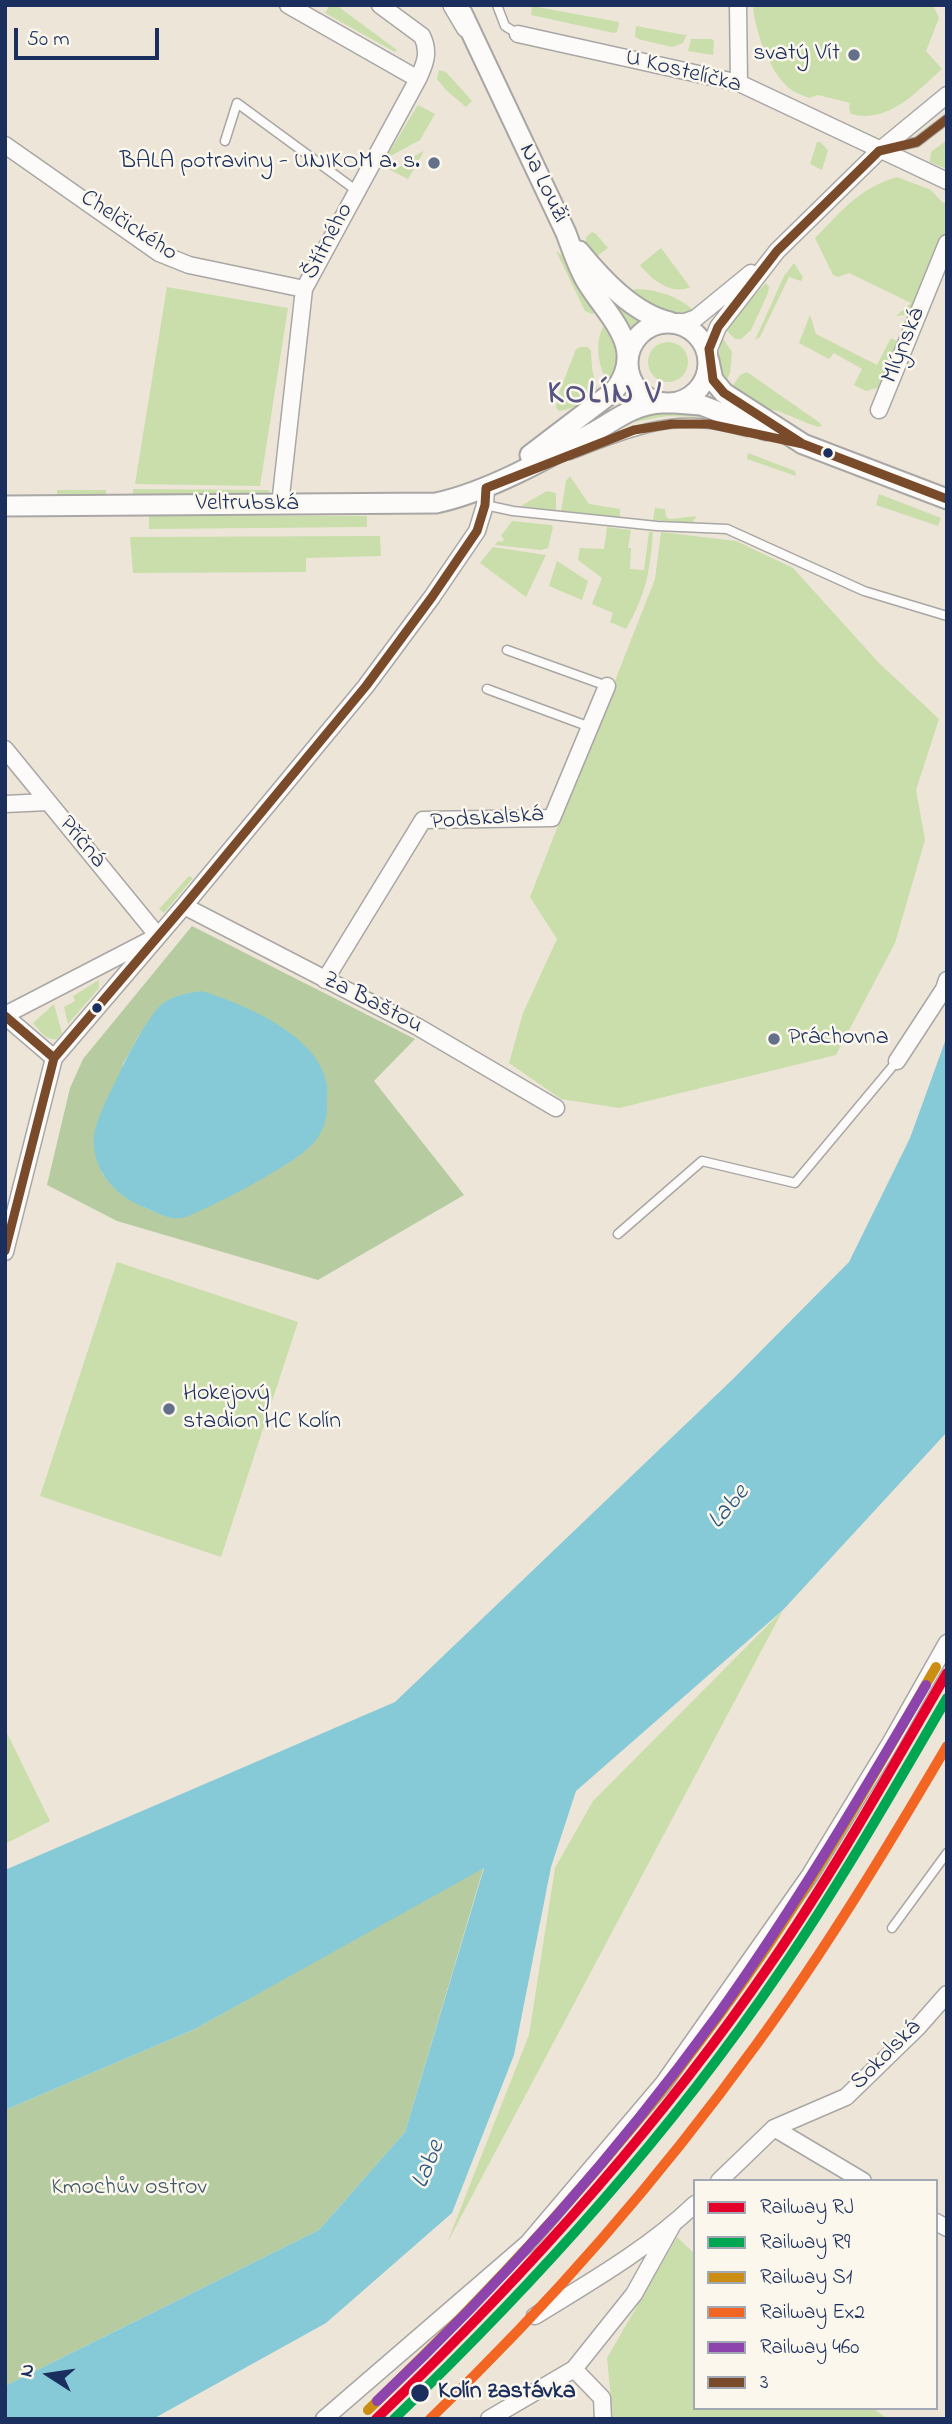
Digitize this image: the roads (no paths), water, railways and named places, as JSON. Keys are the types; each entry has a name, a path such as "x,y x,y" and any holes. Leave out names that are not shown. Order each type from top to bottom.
{"main road":[{"path":"459,5 467,27"}],"street":[{"path":"288,5 418,79"},
{"name":"Štítného","path":"280,505 304,289 418,79 426,58 422,36 380,5"},
{"path":"738,5 739,83"},
{"name":"Na Louži","path":"467,27 586,279 623,335 628,359"},
{"name":"U Kostelíčka","path":"518,34 739,83 878,151 947,181"},
{"path":"5,1252 54,1058 184,906 374,675 463,554 477,531 486,496 614,391 623,377 632,344 645,330 658,324 685,322 704,313 777,251 878,151 947,95"},
{"name":"Chelčického","path":"5,145 159,253 189,265 304,289"},
{"path":"566,233 587,260 623,295 645,312 684,326 698,335 705,345 713,380 724,393 803,444"},
{"name":"Mlýnská","path":"879,410 947,243"},
{"path":"628,359 629,373 639,390 649,398 666,403 688,398 706,377 709,349 718,327 777,251"},
{"path":"486,496 639,406 684,402 701,405 947,499"},
{"name":"Veltrubská","path":"5,506 436,503 486,496"},
{"name":"Podskalská","path":"325,980 423,820 552,818 607,686"},
{"name":"Příčná","path":"5,748 158,936"},
{"path":"5,804 48,802"},
{"name":"Za Baštou","path":"184,906 418,1027 556,1108"},
{"path":"54,1058 5,1015 158,936"},
{"path":"897,1061 944,989 947,980"},
{"path":"324,2419 528,2244 663,2084 810,1875 891,1742 947,1643"},
{"name":"Sokolská","path":"721,2179 774,2128 846,2097 918,2027 947,1994"},
{"path":"774,2128 860,2179"},
{"path":"535,2316 602,2275 673,2224 693,2206"},
{"path":"489,2419 574,2369 634,2294 673,2224"},
{"path":"574,2369 602,2398 603,2419"}],"lane":[{"path":"497,5 505,26 518,34"},
{"path":"225,141 237,103 357,191"},
{"path":"878,151 917,142 947,119"},
{"path":"486,496 634,430 652,426 709,424 803,444"},
{"path":"486,496 513,510 657,526 727,529 864,592 947,616"},
{"path":"507,650 607,686"},
{"path":"487,689 590,727"},
{"path":"618,1234 702,1161 795,1184 897,1061"},
{"path":"892,1928 947,1853"}],"water":[{"path":"202,991 276,1023 308,1049 319,1064 326,1081 327,1114 316,1140 294,1159 206,1208 184,1217 171,1218 119,1193 103,1174 94,1151 94,1139 107,1098 151,1017 171,998"},
{"name":"Labe","path":"947,1036 947,1432 783,1610 576,1791 551,1867 514,2055 452,2213 326,2323 153,2419 5,2419 5,2386 319,2230 405,2132 484,1868 195,2029 5,2110 5,1870 395,1702 733,1379 849,1262 910,1138"}],"rail line":[{"name":"S1","path":"368,2410 474,2304 576,2193 625,2136 718,2017 807,1885 936,1667"},
{"name":"RJ","path":"376,2419 535,2257 586,2201 682,2085 795,1928 862,1820 947,1673"},
{"name":"460","path":"377,2401 469,2311 556,2217 678,2068 745,1976 799,1894 926,1685"},
{"name":"R9","path":"394,2419 550,2260 694,2090 781,1970 825,1903 947,1698"},
{"name":"Ex2","path":"430,2419 518,2331 602,2239 719,2095 782,2009 831,1935 947,1746"}],"place":[{"name":"svatý Vít","path":"854,55"},
{"name":"BALA potraviny - UNIKOM a. s.","path":"434,163"},
{"name":"Práchovna","path":"774,1039"},
{"name":"Hokejový stadion HC Kolín","path":"169,1409"},
{"name":"Kolín zastávka","path":"420,2393"}],"district":[{"name":"KOLÍN V","path":"605,397"}],"park label":[{"name":"Kmochův ostrov","path":"129,2189"}]}
